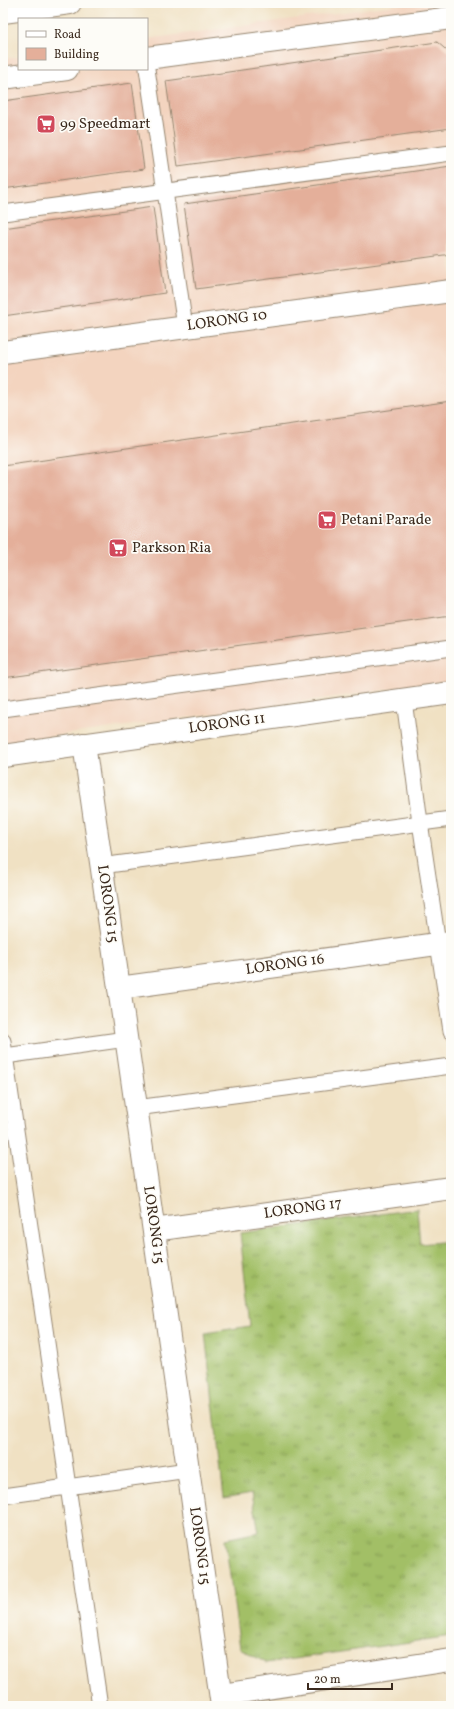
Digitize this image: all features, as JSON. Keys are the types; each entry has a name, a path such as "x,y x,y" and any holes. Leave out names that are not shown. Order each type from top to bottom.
{"street":[{"path":"3,12 70,3"},
{"path":"148,58 451,18"},
{"path":"3,78 61,70"},
{"name":"LORONG 10","path":"3,352 451,291"},
{"name":"LORONG 11","path":"3,756 451,693"},
{"name":"LORONG 15","path":"84,744 222,1700"},
{"name":"LORONG 16","path":"119,988 445,943"},
{"name":"LORONG 17","path":"154,1230 451,1188"},
{"path":"222,1700 451,1660"}],"lane":[{"path":"147,70 186,327"},
{"path":"3,213 451,153"},
{"path":"3,709 451,648"},
{"path":"404,700 420,822 445,943 451,1031"},
{"path":"101,866 451,819"},
{"path":"100,1706 4,1048 126,1039"},
{"path":"136,1108 451,1066"},
{"path":"3,1496 188,1470"}],"shaded area":[{"path":"410,3 451,3 451,681 3,743 3,59 18,57 18,70 148,70 148,39"}],"green space":[{"path":"417,1209 420,1244 451,1241 451,1636 266,1663 240,1648 225,1539 259,1532 252,1493 224,1498 205,1333 250,1326 240,1233"}],"building":[{"path":"437,42 451,54 451,128 178,166 166,81"},
{"path":"132,83 144,169 3,189 3,101"},
{"path":"451,166 451,254 196,289 184,204"},
{"path":"153,207 165,293 3,316 3,228"},
{"path":"451,401 451,616 3,678 3,466"}],"place":[{"name":"99 Speedmart","path":"46,124"},
{"name":"Petani Parade","path":"327,520"},
{"name":"Parkson Ria","path":"118,548"}]}
